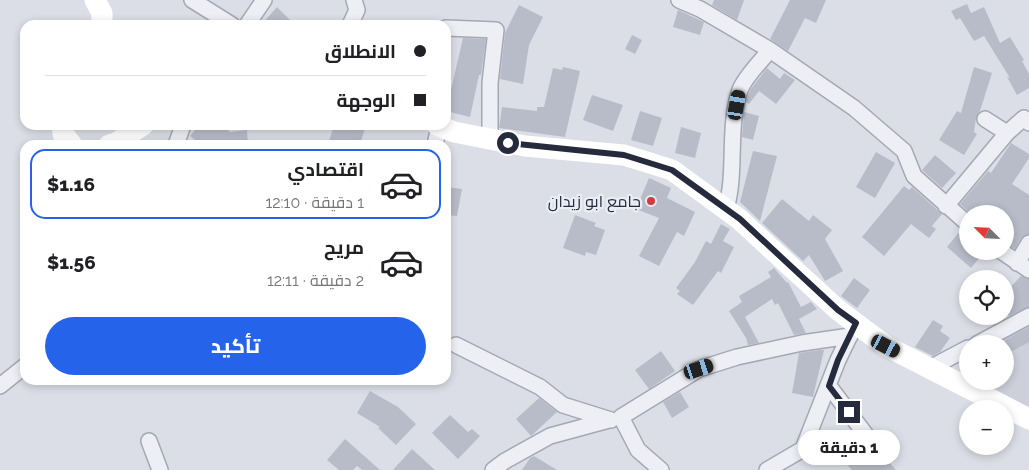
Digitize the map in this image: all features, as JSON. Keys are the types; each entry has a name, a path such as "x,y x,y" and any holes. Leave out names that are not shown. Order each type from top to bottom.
{"street":[{"path":"95,0 102,13 102,20"},
{"path":"192,0 224,20"},
{"path":"250,20 264,0"},
{"path":"353,20 358,10 354,0"},
{"path":"679,0 700,9 770,50 854,108 904,151 914,176 959,217"},
{"path":"451,28 496,30 490,83 490,140"},
{"path":"726,209 730,195 732,139 740,88 770,50"},
{"path":"946,206 1007,132 1024,118 1029,123"},
{"path":"985,119 1007,132"},
{"path":"120,140 135,130"},
{"path":"437,132 454,132 525,146 624,155 672,170 726,209 838,310 853,330 1029,419"},
{"path":"1023,266 1029,243"},
{"path":"993,335 1029,316"},
{"path":"767,470 803,449 838,360 853,330"},
{"path":"493,470 505,461 550,436 616,418 699,369 737,357 853,330"},
{"path":"456,345 540,387 563,406 616,418 638,450 661,470"},
{"path":"930,368 959,353"},
{"path":"0,386 20,370"},
{"path":"829,386 869,439"},
{"path":"149,441 160,470"}],"shaded area":[{"path":"1029,322 1029,408 997,390 1014,390 1014,335 1004,335"}],"building":[{"path":"714,0 744,0 737,20 712,5"},
{"path":"790,0 826,0 816,23 805,18 788,51 770,39"},
{"path":"967,4 971,13 984,7 1000,43 1010,37 1024,60 1022,61 1029,74 1029,88 1017,95 1007,77 1010,78 984,36 974,41 960,18 956,20 951,11"},
{"path":"519,5 543,17 529,45 523,84 500,79 505,33"},
{"path":"277,7 290,20 265,20"},
{"path":"678,10 704,22 700,35 673,27"},
{"path":"632,35 642,40 635,54 625,49"},
{"path":"463,38 486,39 481,75 479,75 470,117 451,112 451,90"},
{"path":"563,67 580,71 565,137 499,128 502,107 537,111 537,107 544,107 553,68 562,70"},
{"path":"974,67 992,73 976,118 974,132 977,134 964,155 939,140 957,111 961,113"},
{"path":"767,68 780,79 784,73 795,80 776,104 759,91 749,104 746,102 750,90"},
{"path":"592,95 623,105 613,131 583,120"},
{"path":"640,111 662,118 653,146 631,140"},
{"path":"744,112 759,116 753,140 742,137"},
{"path":"681,127 701,133 695,158 675,153"},
{"path":"195,130 228,130 230,132 247,130 248,140 195,140 190,136"},
{"path":"332,130 364,130 361,140 330,140"},
{"path":"1011,143 1029,154 1029,158 1012,184 1029,195 1029,234 1021,238 1015,249 1014,205 960,204 988,171 991,173"},
{"path":"753,151 777,156 760,221 740,202"},
{"path":"876,152 895,163 875,198 856,187"},
{"path":"935,155 956,173 942,188 922,170"},
{"path":"649,178 671,188 667,198 695,212 684,236 677,232 659,266 639,256 659,218 636,209"},
{"path":"904,186 909,190 912,187 942,214 932,226 936,229 929,238 911,224 884,256 862,237"},
{"path":"451,188 462,189 457,216 451,215"},
{"path":"782,199 809,221 813,215 832,230 825,239 843,271 825,281 809,255 803,261 762,223"},
{"path":"575,215 596,223 594,226 605,230 596,255 586,252 585,256 563,248"},
{"path":"721,224 730,229 723,241 734,247 721,273 718,271 693,305 677,294 680,291 676,288 695,262 706,241 711,244"},
{"path":"959,232 959,258 947,247"},
{"path":"962,260 978,260 971,268"},
{"path":"774,268 788,282 801,307 811,302 817,309 799,319 806,333 794,335 778,303 775,305 772,299 745,317 759,343 748,345 746,338 729,311 742,302 739,296 771,277 768,272"},
{"path":"1021,276 1029,279 1029,307 1014,314 1014,283"},
{"path":"854,278 870,290 857,308 841,296"},
{"path":"933,320 943,326 940,331 950,338 940,352 933,356 915,347"},
{"path":"1029,327 1029,342 1014,350 1014,335"},
{"path":"824,350 813,397 792,393 799,353"},
{"path":"661,351 675,371 649,389 635,370"},
{"path":"370,391 398,407 416,424 396,445 378,428 380,427 357,413"},
{"path":"680,392 689,407 672,418 663,402"},
{"path":"539,398 557,412 531,436 516,419"},
{"path":"450,415 468,432 472,429 480,436 458,459 432,433"},
{"path":"345,439 380,470 362,470 357,466 353,470 339,470 327,460"},
{"path":"875,446 896,470 852,470 843,460 856,448 861,454 868,448"},
{"path":"412,449 435,470 393,470"},
{"path":"534,456 557,470 522,470 530,458"}],"place":[{"name":"جامع ابو زيدان","path":"651,201"}],"route":[{"path":"508,143 624,155 672,170 740,219 838,310 856,323 838,360 829,386 849,412"}]}
